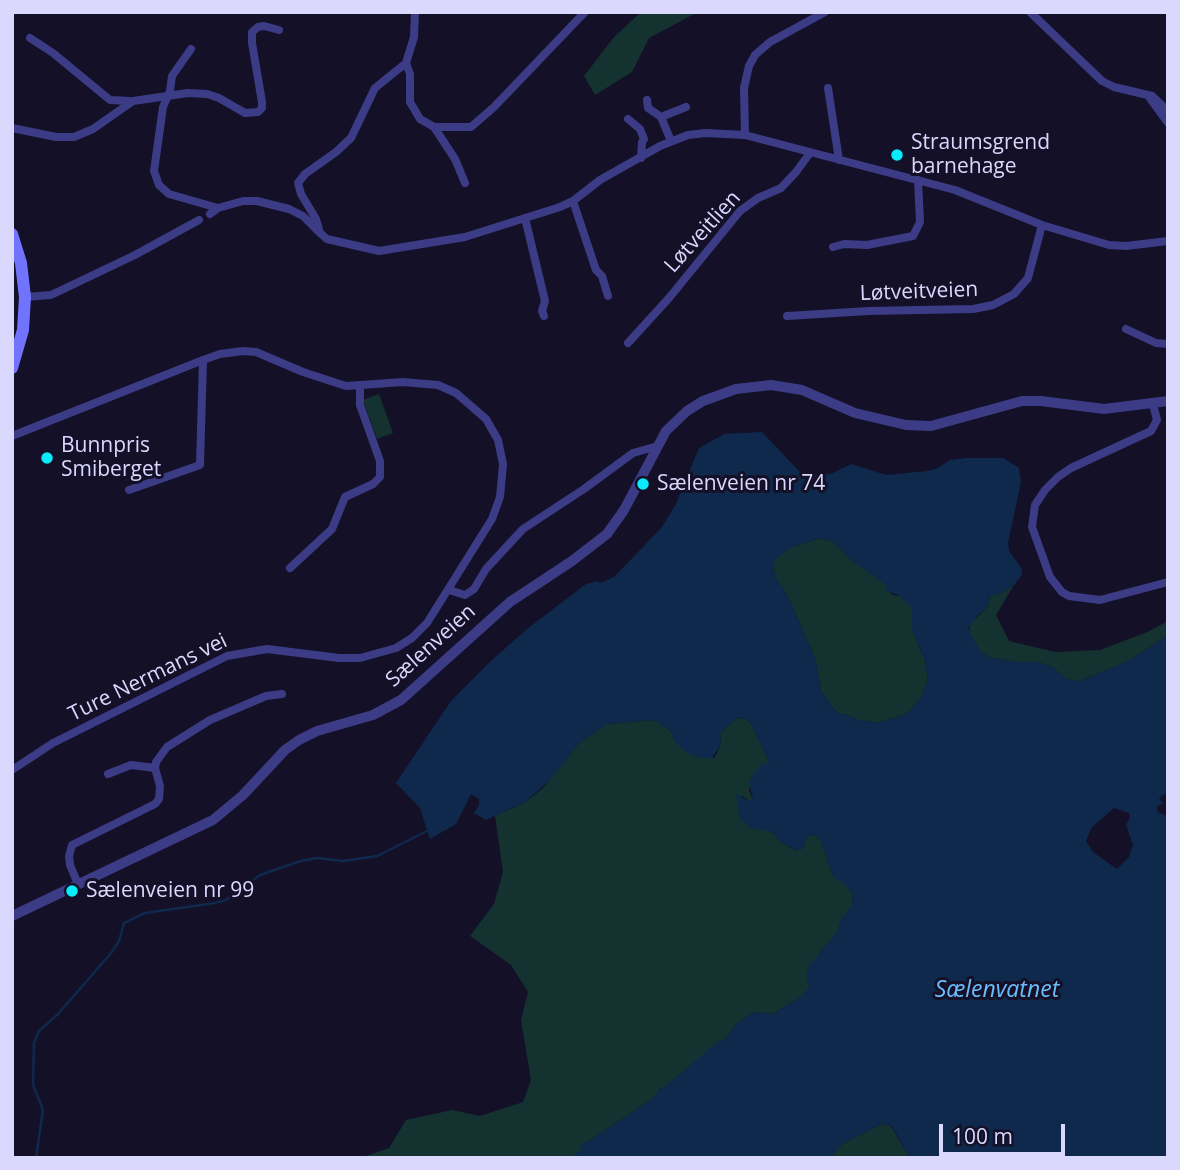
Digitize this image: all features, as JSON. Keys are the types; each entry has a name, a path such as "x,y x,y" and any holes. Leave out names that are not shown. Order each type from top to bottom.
{"main road":[{"path":"12,234 21,263 25,297 23,330 12,369"}],"street":[{"path":"320,233 298,183 305,174 351,138 375,88 406,64 414,37 415,12"},
{"path":"434,127 464,128 475,124 585,12"},
{"path":"745,135 744,88 749,66 755,55 770,42 825,12"},
{"path":"1030,12 1102,81 1114,87 1147,94 1168,111"},
{"path":"30,38 53,53 110,100 123,102 188,93 207,94 226,101 245,113 258,112 262,108 252,32 264,26 279,30"},
{"path":"191,48 174,72 163,107 154,166 156,179 169,194 218,208"},
{"path":"406,64 410,74 410,102 420,119 434,127 455,159 465,183"},
{"path":"828,88 839,160"},
{"path":"1147,94 1168,123"},
{"path":"647,100 648,108 662,117 671,141"},
{"path":"12,128 56,137 74,137 93,129 133,101"},
{"path":"662,117 686,107"},
{"path":"628,119 640,129 644,139 641,158"},
{"path":"210,214 218,208 244,201 267,202 298,213 327,239 379,251 465,237 560,207 573,201 600,180 671,141 706,133 745,135 918,180 968,194 1042,226 1110,245 1168,241"},
{"name":"Løtveitlien","path":"628,343 669,298 740,211 758,198 781,188 810,153"},
{"path":"833,247 844,244 867,245 914,236 920,222 918,180"},
{"path":"573,201 596,270 602,276 608,296"},
{"path":"525,218 545,301 542,311 544,316"},
{"path":"25,297 51,295 135,255 199,220"},
{"name":"Løtveitveien","path":"787,316 887,310 980,309 993,305 1014,294 1028,278 1042,226"},
{"path":"1126,329 1156,343 1168,344"},
{"name":"Ture Nermans vei","path":"12,436 203,360 220,354 243,351 256,352 346,386 403,382 438,385 456,393 486,419 498,440 503,464 497,508 427,623 412,638 396,648 360,658 267,649 227,656 53,744 12,770"},
{"path":"129,490 200,465 203,360"},
{"path":"290,568 332,529 345,497 373,484 380,477 380,461 360,405 360,385"},
{"name":"Sælenveien","path":"12,916 172,842 213,820 236,802 285,750 299,740 317,731 373,715 401,700 510,602 581,555 607,534 624,510 672,425 691,408 736,389 771,385 802,390 855,413 914,426 939,425 1022,401 1104,410 1168,401"},
{"path":"1153,404 1157,420 1151,431 1071,468 1058,477 1035,505 1032,527 1050,577 1062,592 1069,596 1101,600 1168,582"},
{"path":"449,590 465,595 474,589 486,569 510,541 539,518 633,453 658,446"},
{"path":"78,884 70,865 72,845 155,804 160,796 155,768 160,754 167,747 196,727 266,696 282,694"},
{"path":"108,774 126,765 155,768"}],"green space":[{"path":"641,12 698,12 649,38 632,72 595,95 584,76 614,37"},
{"path":"379,394 393,433 377,439 363,400"},
{"path":"820,538 832,541 851,560 886,584 892,595 900,596 912,607 912,630 925,660 928,680 922,696 904,715 877,723 859,720 835,711 821,691 815,658 773,567 773,560 792,547"},
{"path":"1014,585 996,615 1009,641 1055,652 1100,650 1168,621 1168,636 1128,661 1078,682 1038,662 1015,662 988,657 980,651 969,634 970,624 988,606 990,596"},
{"path":"743,718 751,723 769,762 749,790 753,800 749,801 742,796 738,802 740,818 775,834 779,841 797,851 802,849 807,836 816,835 821,841 833,877 842,881 853,893 852,907 841,920 838,931 820,952 808,990 773,1014 754,1012 736,1024 725,1039 665,1087 658,1089 658,1093 651,1100 582,1144 583,1149 571,1158 360,1158 389,1148 406,1120 452,1110 480,1116 523,1102 531,1080 521,1020 528,992 511,965 470,936 494,904 503,872 495,816 525,802 543,788 578,744 607,724 654,720 671,731 675,742 714,758 721,745 720,733 736,719"},
{"path":"881,1124 891,1126 910,1158 830,1158 842,1144"}],"water":[{"name":"Sælenvatnet","path":"762,432 801,473 815,475 831,474 851,464 886,475 927,471 950,460 1003,458 1019,468 1021,482 1008,543 1009,551 1022,569 1022,575 1014,585 990,596 988,606 968,629 980,651 988,657 1015,662 1038,662 1078,682 1128,661 1168,636 1168,793 1162,795 1159,799 1163,803 1157,807 1158,812 1168,817 1168,1158 910,1158 892,1126 881,1124 842,1144 830,1158 571,1158 582,1149 581,1144 651,1100 658,1093 658,1089 665,1087 716,1043 725,1039 736,1024 754,1012 773,1014 808,990 806,976 810,965 838,931 841,920 852,906 853,893 833,877 821,841 816,835 807,836 802,849 798,851 779,841 775,834 749,827 740,818 736,794 749,801 753,800 749,781 761,765 769,762 751,723 743,718 736,719 720,733 721,745 711,759 693,756 683,750 675,742 671,731 654,720 607,724 578,744 550,780 525,802 486,820 474,813 479,799 471,794 456,824 430,839 420,808 396,783 451,701 492,660 527,629 586,584 597,581 600,583 614,577 662,527 676,504 699,448 724,434","holes":["820,538 832,541 851,560 885,584 885,590 900,596 912,608 912,630 925,660 928,680 922,696 904,715 877,723 859,720 835,711 821,691 815,658 773,567 774,560 792,547","1114,808 1129,813 1126,825 1133,845 1129,857 1117,869 1093,852 1086,841 1092,827"]}],"waterway":[{"path":"36,1158 43,1110 33,1085 34,1043 39,1031 58,1014 112,952 119,941 124,923 145,913 226,900 260,875 301,861 317,858 343,861 377,856 427,831"}],"place":[{"name":"Straumsgrend barnehage","path":"897,155"},
{"name":"Bunnpris Smiberget","path":"47,458"},
{"name":"Sælenveien nr 74","path":"643,484"},
{"name":"Sælenveien nr 99","path":"72,891"}]}
